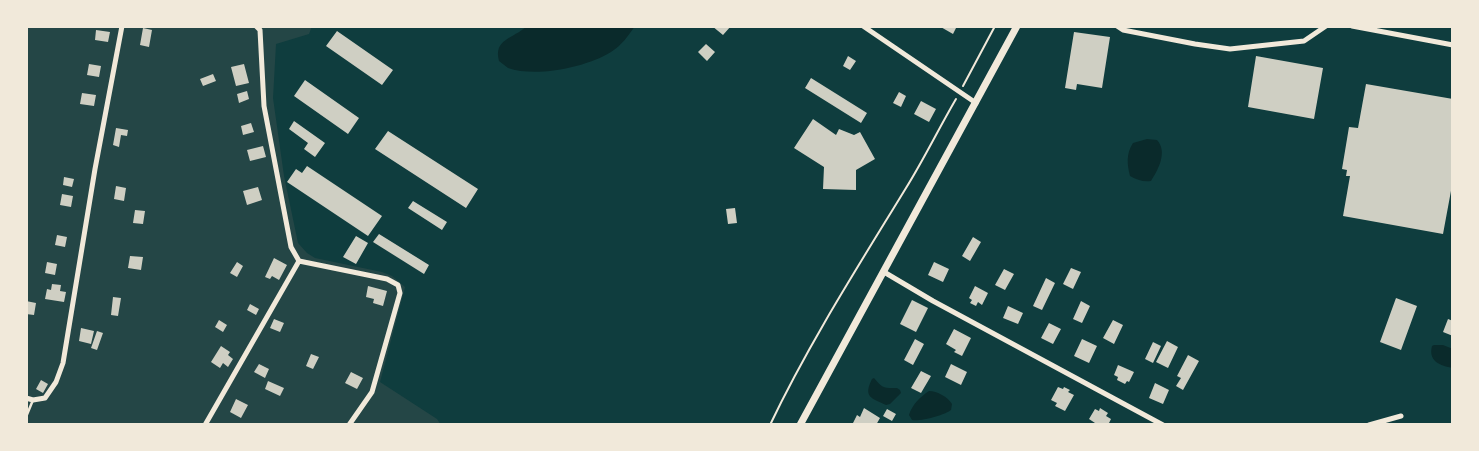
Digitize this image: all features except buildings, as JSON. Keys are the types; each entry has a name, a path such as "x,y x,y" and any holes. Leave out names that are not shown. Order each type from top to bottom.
{"main road":[{"path":"800,425 1017,26"}],"street":[{"path":"26,398 33,400 45,398 56,382 63,363 95,169 122,26"},
{"path":"256,26 260,30 264,106 291,247 299,262"},
{"path":"863,26 976,103"},
{"path":"1117,26 1123,30 1230,49 1304,42 1326,26"},
{"path":"1352,26 1453,45"},
{"path":"205,425 299,262"},
{"path":"299,262 387,279 398,285 400,293 372,392 349,425"},
{"path":"884,272 933,301 1163,425"},
{"path":"1369,425 1401,416"}],"lane":[{"path":"26,417 33,400"}],"path":[{"path":"770,425 787,389 907,187 995,26"}],"shaded area":[{"path":"26,26 312,26 309,34 276,44 273,98 284,176 298,243 307,253 315,258 382,272 392,276 405,287 380,382 437,419 441,425 26,425"},
{"path":"527,26 635,26 615,49 589,62 547,71 519,71 508,68 499,61 499,48 505,40"},
{"path":"1147,139 1157,140 1162,150 1161,161 1151,181 1140,180 1130,176 1128,163 1129,151 1133,143"},
{"path":"1434,345 1443,345 1453,349 1453,368 1444,366 1433,359 1431,351"},
{"path":"874,378 882,386 897,388 901,393 890,404 886,405 876,401 870,396 868,390"},
{"path":"929,391 939,393 948,399 952,404 951,410 932,418 912,420 909,415 912,408"}]}
